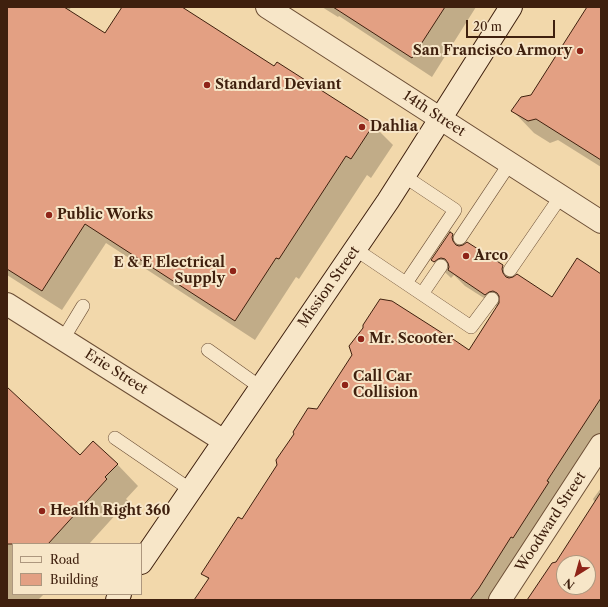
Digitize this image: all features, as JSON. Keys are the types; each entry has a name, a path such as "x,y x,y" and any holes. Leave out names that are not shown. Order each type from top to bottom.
{"street":[{"name":"14th Street","path":"267,7 601,222"},
{"name":"Mission Street","path":"142,562 404,176 511,7"},
{"name":"Erie Street","path":"7,304 224,441"},
{"name":"Woodward Street","path":"500,600 601,445"}],"lane":[{"path":"460,238 510,163"},
{"path":"404,176 455,210 406,284"},
{"path":"510,270 562,196"},
{"path":"355,249 471,327 492,299"},
{"path":"422,294 441,266"},
{"path":"63,338 83,306"},
{"path":"208,350 260,387"},
{"path":"115,438 191,490"}],"building":[{"path":"7,7 64,7 105,33 122,7 182,7 274,66 277,62 374,124 351,159 346,156 279,259 276,258 235,321 85,224 42,291 7,269"},
{"path":"333,7 445,7 412,58"},
{"name":"San Francisco Armory","path":"587,7 601,7 601,160 536,119 528,121 511,111 521,97 531,95"},
{"path":"450,232 453,234 453,241 456,245 463,245 467,242 503,265 503,273 506,277 513,277 517,274 552,297 577,258 601,274 601,398 547,481 549,482 513,538 511,537 479,588 470,600 194,600 209,578 201,574 238,517 242,519 277,465 276,460 294,434 293,432 308,408 317,409 352,355 349,346 363,328 363,325 380,299 392,301 469,350 499,303 499,296 493,291 485,295 448,270 448,263 445,259 441,258 434,262 431,260"},
{"name":"Health Right 360","path":"7,387 80,455 93,441 118,464 105,477 107,479 49,543 7,544"},
{"path":"601,492 601,600 527,600 552,563 556,562 556,595 596,595 596,555 560,555"}],"place":[{"name":"San Francisco Armory","path":"580,51"},
{"name":"Standard Deviant","path":"207,85"},
{"name":"Dahlia","path":"362,127"},
{"name":"Public Works","path":"49,215"},
{"name":"Arco","path":"466,256"},
{"name":"E & E Electrical Supply","path":"233,271"},
{"name":"Mr. Scooter","path":"361,339"},
{"name":"Call Car Collision","path":"345,385"},
{"name":"Health Right 360","path":"42,511"}]}
